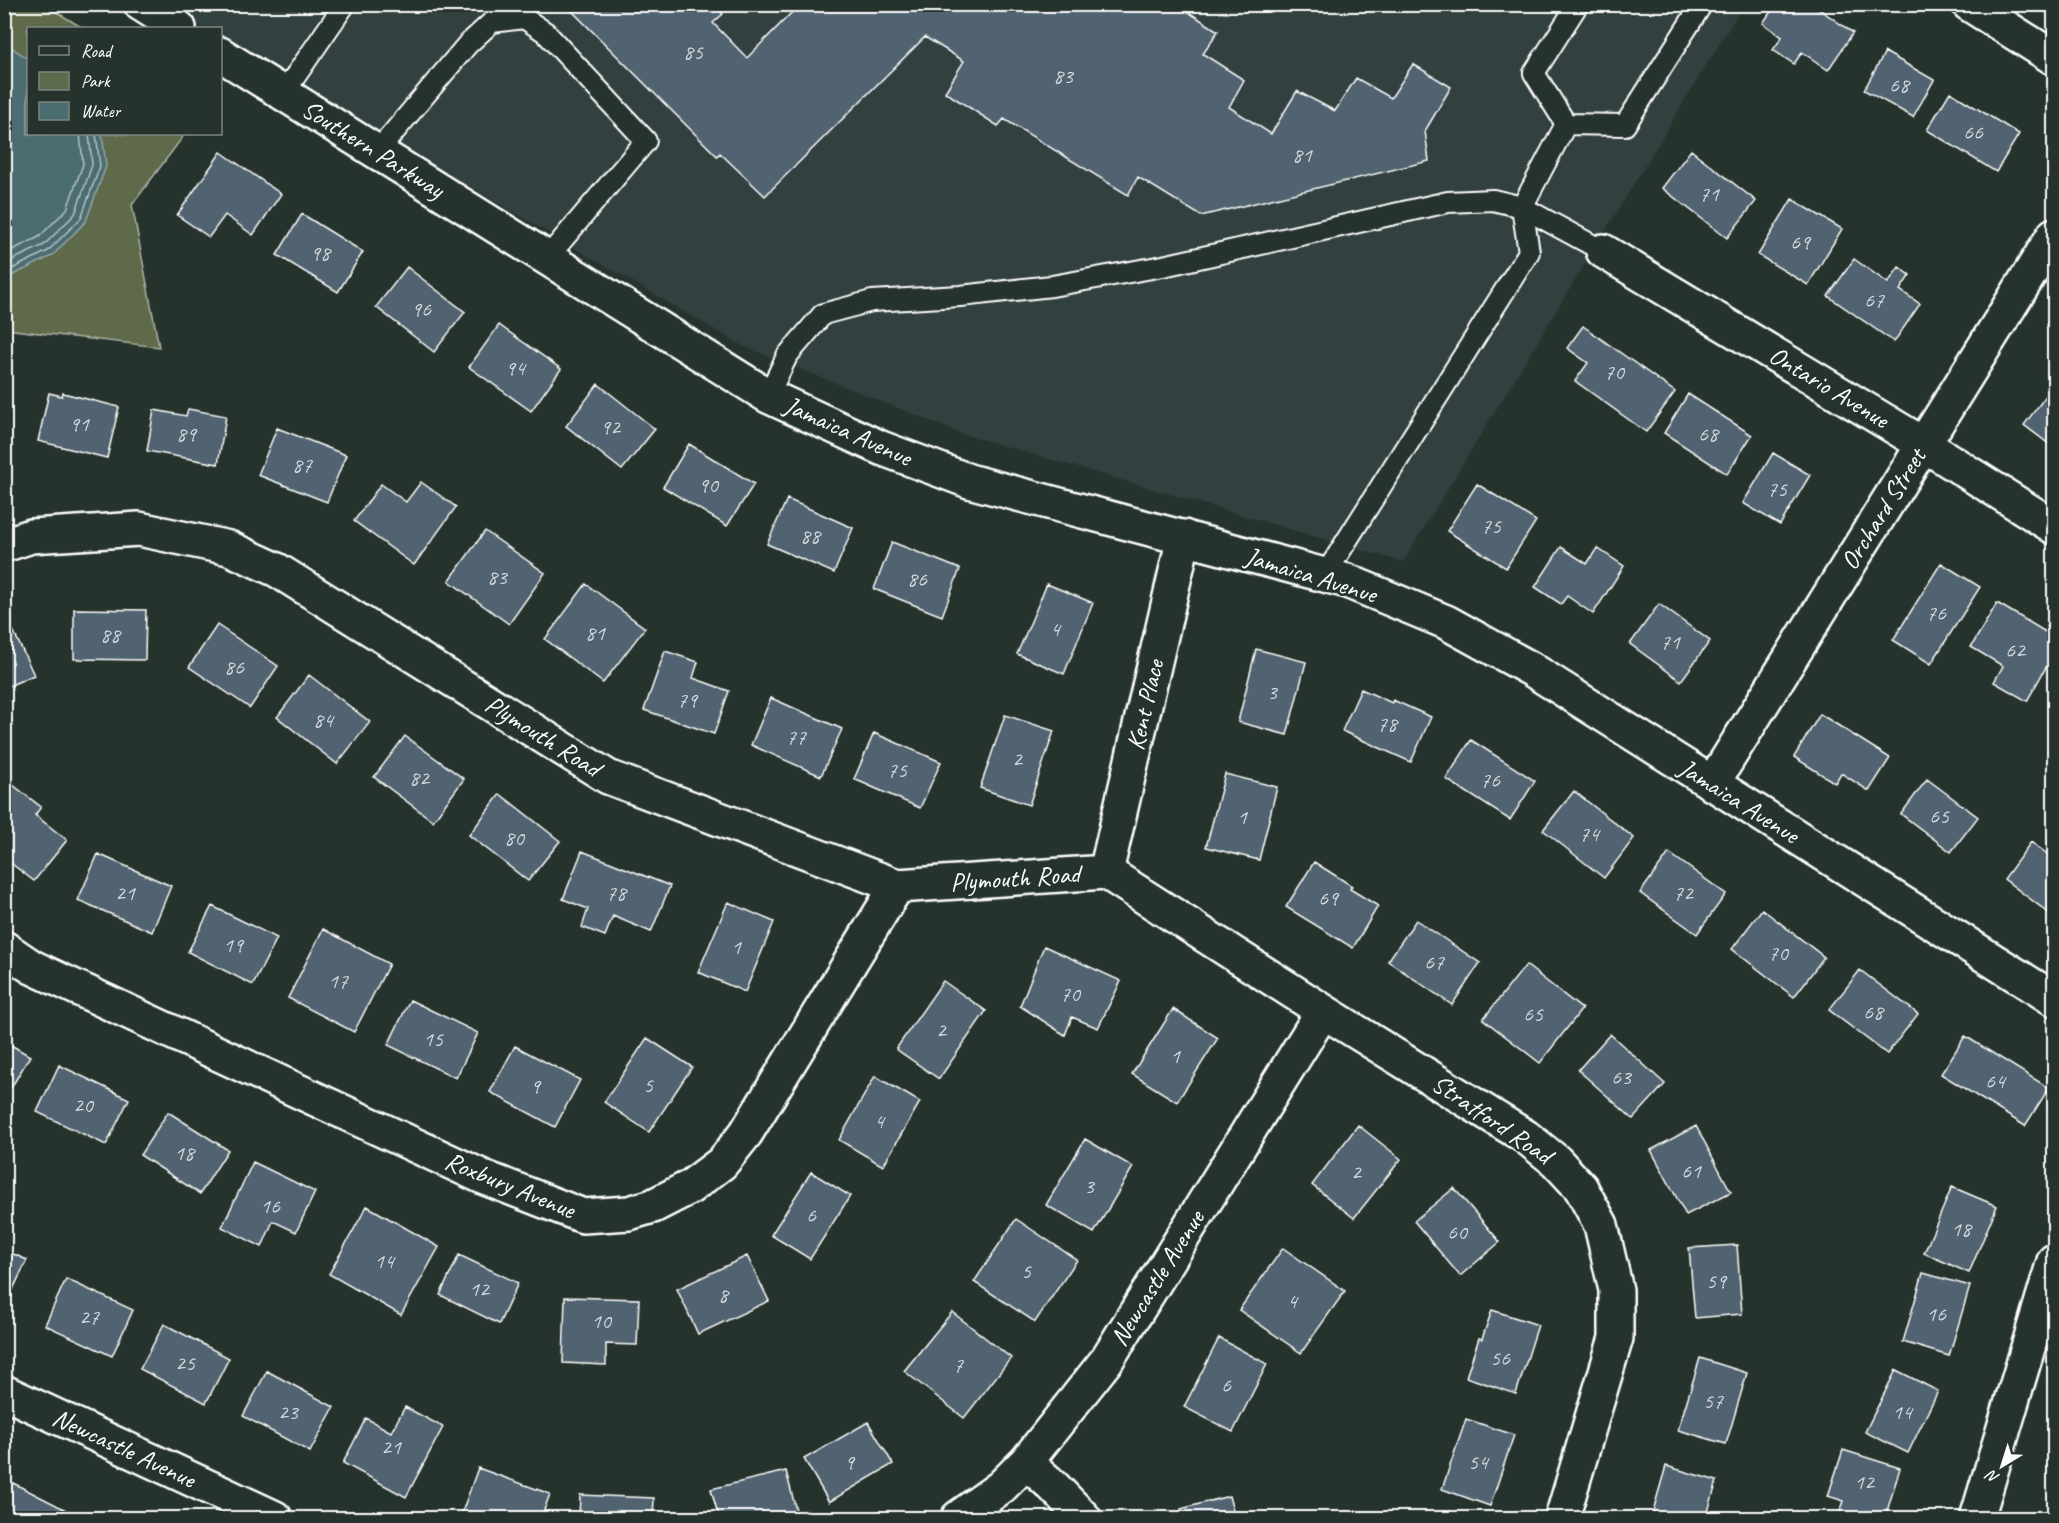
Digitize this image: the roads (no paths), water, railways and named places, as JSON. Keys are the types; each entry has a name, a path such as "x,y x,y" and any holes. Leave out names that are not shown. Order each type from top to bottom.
{"street":[{"path":"141,4 177,27"},
{"path":"1969,4 2055,58"},
{"name":"Southern Parkway","path":"222,55 536,251"},
{"name":"Orchard Street","path":"1712,784 2055,235"},
{"name":"Ontario Avenue","path":"1603,250 2055,527"},
{"name":"Jamaica Avenue","path":"536,251 768,396 881,448 969,481 1347,581 1446,622 1531,669 2055,999"},
{"name":"Plymouth Road","path":"4,545 31,536 139,529 229,548 277,570 608,777 897,886 1106,872"},
{"name":"Kent Place","path":"1106,872 1184,537"},
{"name":"Stratford Road","path":"1106,872 1323,1011 1527,1137 1556,1161 1581,1188 1601,1225 1617,1290 1616,1338 1562,1518"},
{"name":"Roxbury Avenue","path":"4,948 32,966 483,1178 583,1216 629,1214 653,1206 690,1187 722,1163 746,1133 897,886"},
{"name":"Newcastle Avenue","path":"958,1518 1001,1487 1026,1462 1106,1361 1323,1011"},
{"path":"1977,1518 2055,1261"},
{"name":"Newcastle Avenue","path":"4,1392 275,1518"},
{"path":"1026,1462 1084,1518"}],"lane":[{"path":"284,93 345,4"},
{"path":"1566,124 1534,74 1578,4"},
{"path":"1566,124 1625,125 1702,4"},
{"path":"377,152 475,38 492,22 524,18 545,32 646,141 536,251"},
{"path":"1325,575 1529,252 1522,207 1566,124"},
{"path":"768,396 787,356 823,314 872,301 960,296 1052,286 1163,266 1448,202 1493,200 1522,207 1603,250"}],"water":[{"path":"5,43 27,58 27,135 102,135 106,166 86,221 52,256 5,279"}]}
